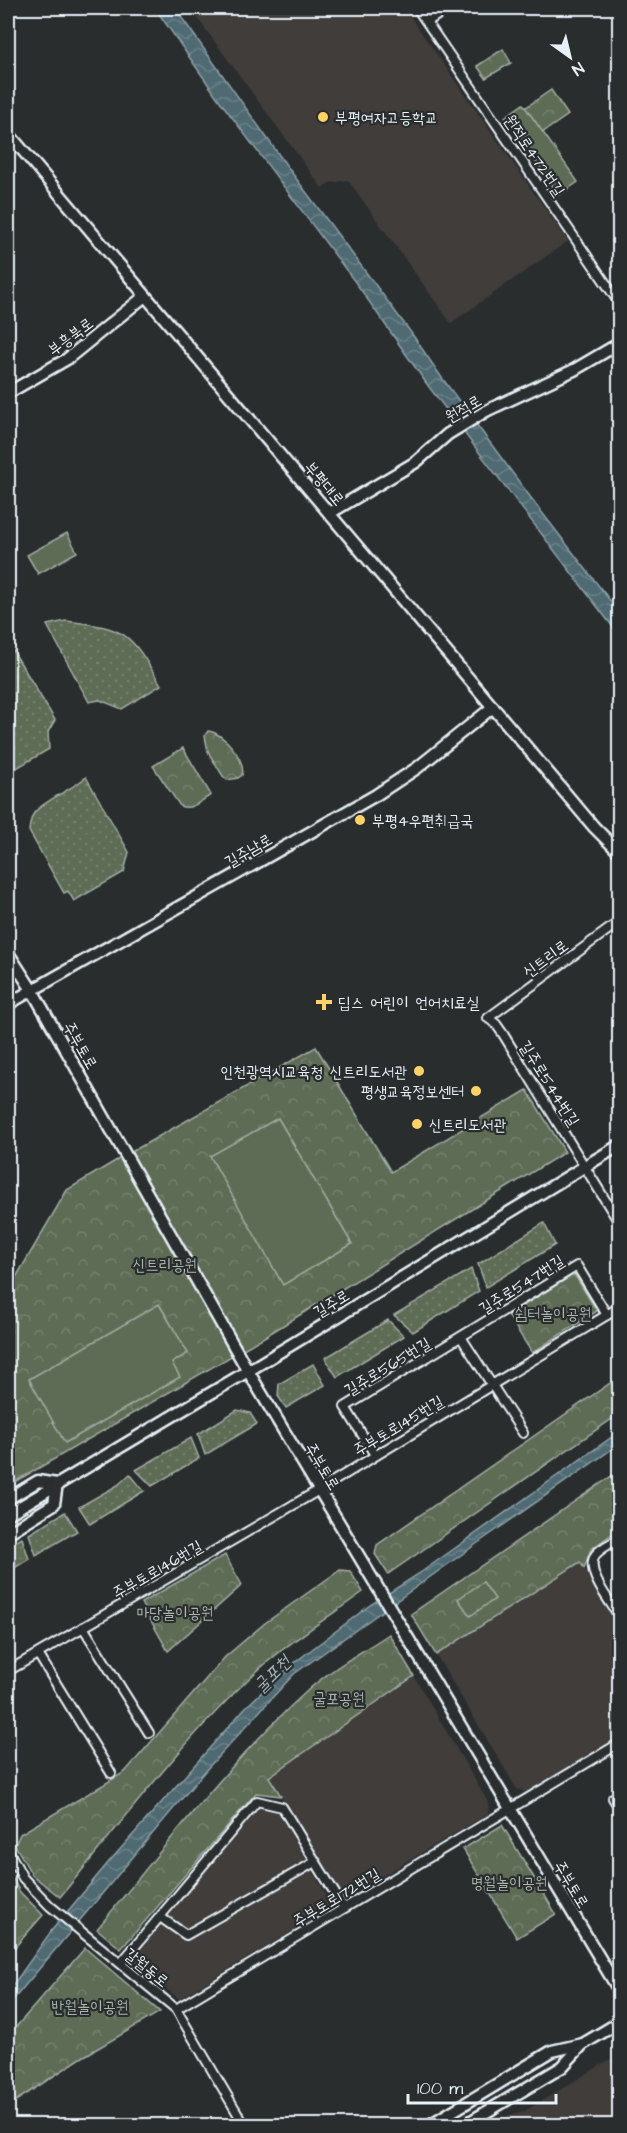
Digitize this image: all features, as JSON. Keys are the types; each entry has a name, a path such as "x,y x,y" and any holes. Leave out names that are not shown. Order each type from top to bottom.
{"main road":[{"name":"부평대로","path":"8,133 594,827 620,853"},
{"name":"부흥북로","path":"8,393 68,359 145,296"},
{"name":"원적로","path":"330,513 416,462 448,434 486,411 574,370 620,343"},
{"name":"길주남로","path":"8,1004 376,795 417,768 493,706"},
{"name":"주부토로","path":"8,953 32,990 248,1371 620,1992"},
{"name":"길주로","path":"8,1514 620,1145"},
{"name":"길주로","path":"8,1499 38,1481 57,1484"},
{"path":"8,1533 54,1504 57,1484"},
{"path":"463,2126 562,2067 583,2044 620,2022"},
{"path":"429,2126 552,2051 583,2044"}],"street":[{"name":"원적로472번길","path":"417,8 620,304"},
{"path":"427,22 448,8"},
{"name":"신트리로","path":"488,1018 620,921"},
{"name":"길주로544번길","path":"488,1018 503,1034 620,1224"},
{"name":"길주로547번길","path":"460,1338 577,1266 607,1315"},
{"name":"주부토로145번길","path":"319,1490 620,1307"},
{"path":"460,1338 523,1433"},
{"name":"길주로565번길","path":"375,1455 345,1407 460,1338"},
{"name":"주부토로146번길","path":"8,1671 319,1490"},
{"path":"620,1538 597,1553 593,1565 595,1578 620,1617"},
{"path":"83,1627 149,1733"},
{"path":"38,1654 111,1773"},
{"name":"주부토로172번길","path":"176,2008 620,1743"},
{"path":"620,1794 613,1798 620,1809"},
{"path":"120,1963 257,1802 282,1807 344,1908"},
{"name":"갈월동로","path":"8,1850 23,1878 50,1906 176,2008 245,2126"},
{"path":"160,1917 186,1935 315,1862"}],"shaded area":[{"path":"190,8 404,8 568,241 451,323 348,180 329,183 322,188"},
{"path":"580,1561 619,1626 619,1736 526,1792 517,1789 436,1655"},
{"path":"414,1676 489,1804 488,1814 348,1896 340,1891 269,1778"},
{"path":"260,1805 279,1812 333,1907 179,1999 127,1958"},
{"path":"619,2054 619,2125 493,2125 509,2115 525,2111"}],"green space":[{"path":"503,49 511,63 486,78 477,66"},
{"path":"551,90 568,115 542,133 525,108"},
{"path":"523,104 578,182 559,195 505,117"},
{"path":"67,533 77,552 38,574 27,555"},
{"path":"66,621 103,627 125,636 142,654 161,685 122,709 100,700 89,702 47,625"},
{"path":"9,644 55,720 48,732 49,749 8,773"},
{"path":"208,731 220,736 237,754 242,769 242,775 238,778 227,780 223,776 208,752 205,736"},
{"path":"183,748 211,795 196,805 188,807 180,806 153,766"},
{"path":"86,777 129,852 124,872 74,901 68,891 64,893 29,831 30,822 38,808"},
{"name":"신트리공원","path":"316,1047 391,1172 527,1090 565,1152 264,1337 8,1486 8,1291 67,1190"},
{"path":"278,1118 352,1244 283,1285 210,1156"},
{"path":"544,1223 555,1245 486,1287 478,1264"},
{"path":"471,1269 479,1291 413,1332 394,1315"},
{"name":"쉼터놀이공원","path":"574,1274 597,1311 532,1353 508,1315"},
{"path":"159,1304 188,1353 172,1363 180,1377 65,1443 29,1379"},
{"path":"388,1320 404,1336 337,1377 325,1358"},
{"path":"313,1364 325,1385 286,1408 278,1396 279,1384"},
{"path":"619,1377 619,1414 388,1574 375,1554 377,1545"},
{"path":"237,1410 250,1413 257,1424 205,1455 198,1434"},
{"path":"191,1438 199,1458 152,1486 136,1470"},
{"path":"619,1471 619,1529 591,1549 584,1568 580,1562 436,1655 411,1614"},
{"path":"130,1474 144,1491 90,1524 79,1507 118,1485"},
{"path":"65,1512 77,1531 36,1555 29,1534"},
{"path":"22,1538 29,1559 8,1572 8,1546"},
{"name":"마당놀이공원","path":"225,1555 242,1585 168,1651 141,1603"},
{"path":"340,1570 350,1571 363,1592 308,1630 256,1672 229,1698 155,1781 60,1897 32,1875 15,1845 20,1834 125,1772 225,1657 265,1623"},
{"path":"483,1582 495,1599 470,1616 458,1599"},
{"name":"굴포공원","path":"389,1634 414,1676 269,1777 281,1796 256,1793 121,1949 97,1929 197,1807 277,1719 326,1676"},
{"name":"명월놀이공원","path":"502,1825 556,1914 517,1938 463,1849"},
{"path":"8,1870 20,1892 43,1915 8,1955"},
{"name":"반월놀이공원","path":"85,1948 160,2012 81,2058 8,2106 8,2036"}],"water":[{"path":"155,8 175,8 442,378 619,612 619,635 429,387 361,290 217,97"},
{"name":"굴포천","path":"619,1432 619,1444 294,1674 205,1771 8,2006 8,1992 52,1930 245,1708 286,1669 370,1605 420,1573"}],"place":[{"name":"부평여자고등학교","path":"323,117"},
{"name":"부평4우편취급국","path":"360,820"},
{"name":"딥스 어린이 언어치료실","path":"324,1002"},
{"name":"인천광역시교육청 신트리도서관","path":"419,1071"},
{"name":"평생교육정보센터","path":"476,1091"},
{"name":"신트리도서관","path":"417,1124"}]}
